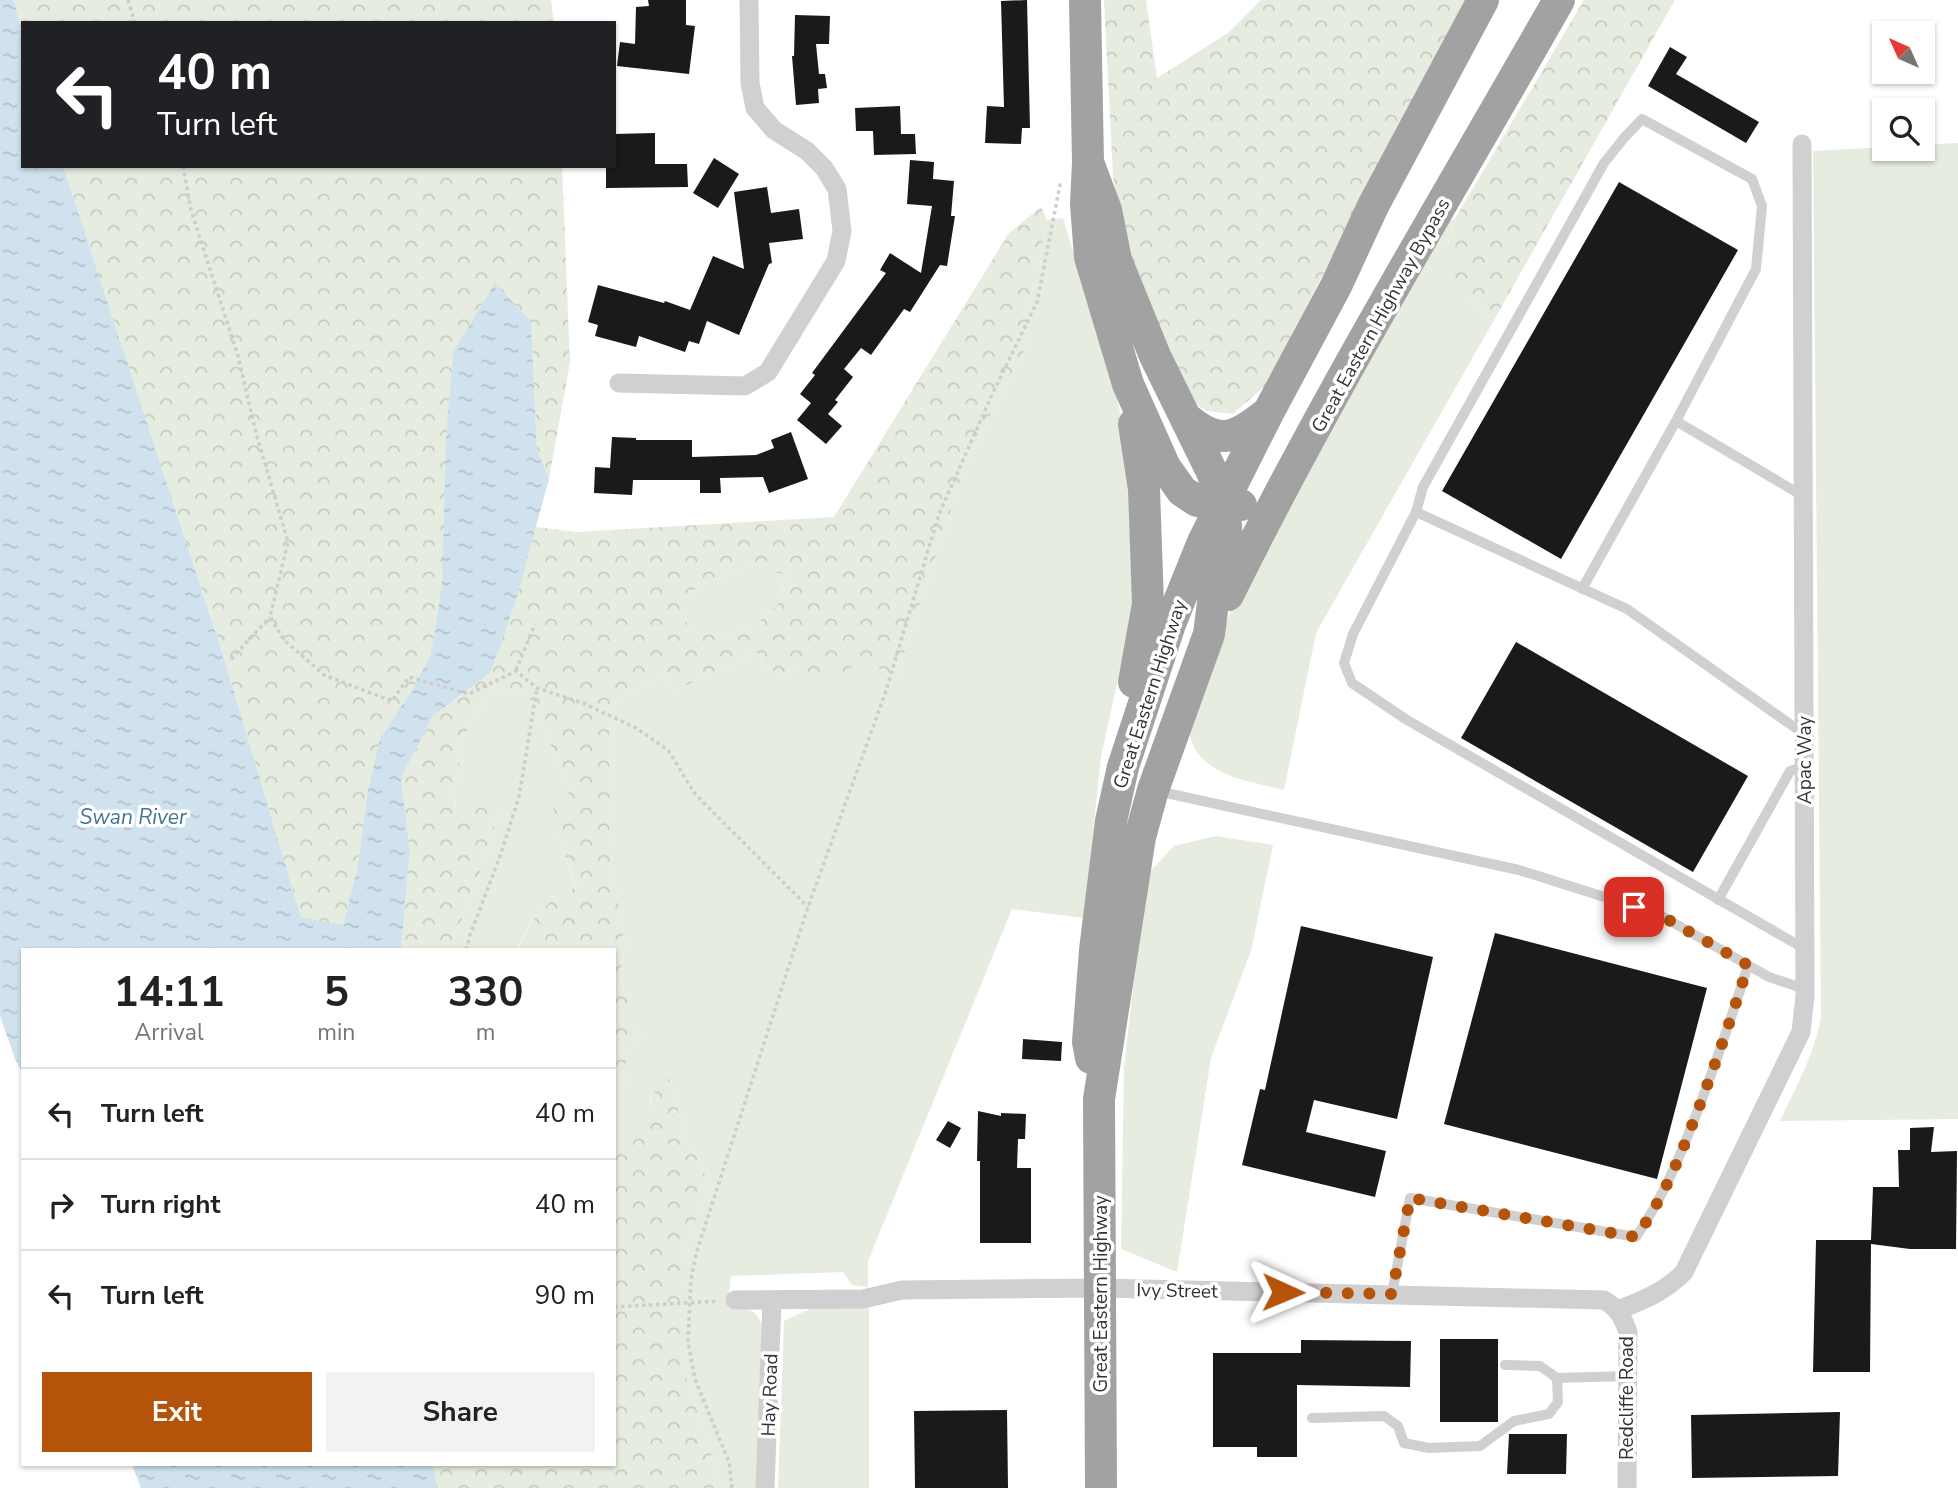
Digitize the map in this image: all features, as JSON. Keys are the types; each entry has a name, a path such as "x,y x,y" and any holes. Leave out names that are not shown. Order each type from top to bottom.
{"highway":[{"name":"Great Eastern Highway","path":"1085,0 1076,167 1086,204 1090,257 1128,384 1165,467 1182,491 1196,501 1222,505 1254,503 1266,491 1311,413 1329,405"},
{"path":"1222,505 1336,286 1373,205 1483,0"},
{"name":"Great Eastern Highway Bypass","path":"1209,634 1263,524 1559,0"},
{"name":"Great Eastern Highway","path":"1076,167 1106,210 1116,260 1155,356 1213,474 1222,505 1227,544 1214,595 1209,634 1153,790 1140,837 1099,1099 1101,1488"},
{"path":"1123,767 1148,604 1144,489 1128,384"},
{"path":"1186,418 1209,435 1234,436 1268,413"},
{"name":"Great Eastern Highway","path":"1099,1099 1088,1042 1095,950 1111,821 1123,767 1170,624 1203,542 1222,505"}],"street":[{"path":"619,383 745,386 768,372 836,261 842,231 837,189 824,168 807,150 774,130 755,108 750,83 749,0"},
{"name":"Apac Way","path":"1618,1310 1654,1295 1684,1272 1801,1032 1805,989 1802,144"},
{"name":"Ivy Street","path":"735,1300 863,1300 902,1290 1100,1288 1592,1298 1604,1300 1618,1310"},
{"name":"Hay Road","path":"765,1488 772,1301"},
{"name":"Redcliffe Road","path":"1618,1310 1628,1332 1627,1488"}],"lane":[{"path":"1582,589 1676,421 1756,269 1762,206 1752,179 1642,119 1604,163 1423,488 1416,512 1353,634 1344,663 1352,683 1406,720 1805,949"},
{"path":"1676,421 1803,496"},
{"path":"1416,512 1627,609 1804,734"},
{"path":"1718,900 1790,771 1804,766"},
{"path":"1153,790 1519,870 1658,914 1769,977 1805,989"},
{"path":"1392,1294 1410,1198 1636,1237 1657,1207 1682,1152 1729,1026 1748,965"},
{"path":"1506,1365 1540,1366 1557,1378 1627,1376"},
{"path":"1312,1418 1384,1416 1398,1426 1404,1443 1429,1448 1480,1446 1514,1421 1549,1414 1558,1402 1557,1378"}],"path":[{"path":"128,0 134,21"},
{"path":"732,1488 730,1462 695,1379 688,1342 689,1303 696,1254 808,907 885,694 939,514 1037,302 1076,167"},
{"path":"183,168 191,210 237,356 288,542 270,617 231,659"},
{"path":"270,617 284,640 324,675 392,701 409,677 469,694 516,671 535,624"},
{"path":"516,671 537,688 583,703 636,729 668,750 695,794 808,907"},
{"path":"467,948 519,797 537,688"},
{"path":"616,1307 735,1300"}],"green space":[{"path":"14,0 551,0 554,21 21,21 21,31"},
{"path":"1104,0 1146,0 1157,78 1228,33 1261,0 1470,0 1266,385 1233,414 1207,411 1185,398 1134,275 1113,177"},
{"path":"1584,0 1675,0 1494,320 1463,294 1451,270 1447,247 1456,217"},
{"path":"1958,143 1958,1119 1780,1121 1809,1058 1821,1018 1813,151 1872,148 1872,161 1935,161 1935,144"},
{"path":"64,168 562,168 570,362 549,479 537,449 531,323 442,586 430,656 411,692 367,796 357,870 343,926 301,917 223,655"},
{"path":"1041,207 1047,220 1031,297 1025,349 966,463 896,679 862,658 839,675 810,682 798,662 788,677 768,669 756,652 673,691 665,672 647,686 613,701 609,734 611,856 625,947 620,977 641,1034 626,1060 625,1085 616,1092 616,948 519,948 540,912 555,899 577,887 560,843 543,820 570,791 556,763 539,713 521,688 490,691 463,738 455,793 456,812 489,798 498,811 489,849 454,940 454,948 401,948 410,850 401,778 433,716 491,672 536,527 577,532 834,517 1009,233","holes":["748,567 785,574 781,601 749,631 699,635 688,625 678,604 700,585"]},
{"path":"1456,217 1447,246 1463,294 1494,320 1316,633 1284,790 1228,775 1204,760 1195,749 1189,733 1190,714 1242,582 1440,229"},
{"path":"1063,218 1118,401 1135,498 1136,596 1101,757 1084,918 1012,909 868,1261 868,1287 852,1285 843,1272 731,1276 727,1306 744,1308 754,1313 761,1322 767,1339 759,1488 722,1488 684,1370 682,1313 685,1244 709,1189 701,1162 688,1146 670,1079 651,1098 643,1128 632,1145 616,1141 616,1092 625,1085 626,1060 641,1034 620,977 625,947 611,856 609,734 613,701 647,686 665,672 673,691 756,652 768,669 788,677 798,662 862,658 896,679 966,463 1025,349 1031,297 1047,220"},
{"path":"748,567 785,571 781,601 749,631 699,635 688,625 678,604 700,585"},
{"path":"521,688 539,713 556,763 570,791 544,820 560,843 577,888 555,899 540,912 518,948 454,948 454,940 489,849 498,811 456,812 455,793 463,738 490,691"},
{"path":"1216,836 1273,845 1251,951 1211,1058 1177,1272 1121,1249 1124,1067 1146,876 1174,846"},
{"path":"670,1079 688,1146 701,1162 709,1189 685,1244 684,1370 722,1488 438,1488 433,1466 616,1466 616,1140 632,1144 659,1082"},
{"path":"869,1306 869,1488 778,1488 784,1321 814,1307"}],"water":[{"name":"Swan River","path":"0,0 14,0 21,31 21,168 64,168 223,655 301,917 343,925 357,870 367,796 380,739 411,692 430,656 442,586 446,440 453,353 495,283 531,322 537,449 549,479 516,600 491,672 433,716 401,778 410,850 401,948 21,948 21,1070 0,1016"},
{"path":"132,1466 433,1466 438,1488 141,1488"}],"building":[{"path":"648,0 686,0 686,25 695,26 689,74 617,66 620,42 635,44 636,7 649,6"},
{"path":"1027,0 1030,128 1022,128 1021,144 985,143 987,106 1004,107 1001,1"},
{"path":"795,15 830,16 829,44 816,44 819,74 825,74 827,88 818,89 819,103 796,105 792,56"},
{"path":"1670,47 1687,57 1676,74 1759,122 1746,143 1648,86"},
{"path":"900,106 901,134 915,134 916,154 874,155 873,131 856,131 855,108"},
{"path":"655,133 655,164 687,164 688,187 606,188 606,168 616,168 616,134"},
{"path":"714,158 739,174 718,208 693,193"},
{"path":"910,160 934,162 933,179 954,181 951,216 955,216 947,266 940,265 910,312 904,309 871,355 861,348 844,369 853,377 828,414 842,426 826,444 797,420 811,403 800,394 815,375 812,373 886,273 880,270 890,253 921,273 932,206 907,204"},
{"path":"1619,182 1738,250 1561,559 1442,491"},
{"path":"767,187 771,213 799,209 803,239 769,243 772,263 769,264 739,335 707,321 699,344 689,341 685,352 639,336 636,347 595,336 598,325 588,322 598,285 664,303 665,301 690,310 713,256 744,269 734,192"},
{"path":"791,432 808,479 769,493 763,477 720,478 721,493 700,493 700,480 633,480 632,495 594,493 595,467 610,468 612,437 692,440 692,457 756,455 774,448 771,440"},
{"path":"1516,642 1748,776 1693,872 1461,738"},
{"path":"1301,926 1433,957 1397,1119 1314,1100 1306,1132 1386,1151 1375,1197 1242,1165 1260,1089 1265,1090"},
{"path":"1495,933 1707,988 1657,1179 1444,1124"},
{"path":"1023,1039 1062,1042 1061,1061 1022,1059"},
{"path":"978,1111 1001,1116 1001,1113 1026,1114 1025,1139 1018,1139 1017,1168 1031,1168 1031,1243 980,1243"},
{"path":"948,1121 961,1128 950,1148 936,1140"},
{"path":"1934,1127 1931,1152 1957,1151 1956,1249 1910,1249 1871,1244 1870,1372 1813,1372 1816,1240 1871,1240 1873,1187 1899,1187 1898,1150 1910,1150 1910,1128"},
{"path":"1440,1339 1498,1339 1498,1422 1440,1422"},
{"path":"1301,1340 1411,1341 1410,1387 1297,1385 1297,1457 1257,1457 1257,1447 1213,1447 1213,1353 1301,1353"},
{"path":"1007,1410 1008,1488 915,1488 914,1411"},
{"path":"1840,1412 1838,1476 1692,1478 1691,1415"},
{"path":"1509,1434 1567,1434 1566,1474 1507,1474"}],"route":[{"path":"1283,1292 1392,1294 1410,1198 1636,1237 1657,1207 1682,1152 1729,1026 1748,965 1658,914 1634,907"}]}
